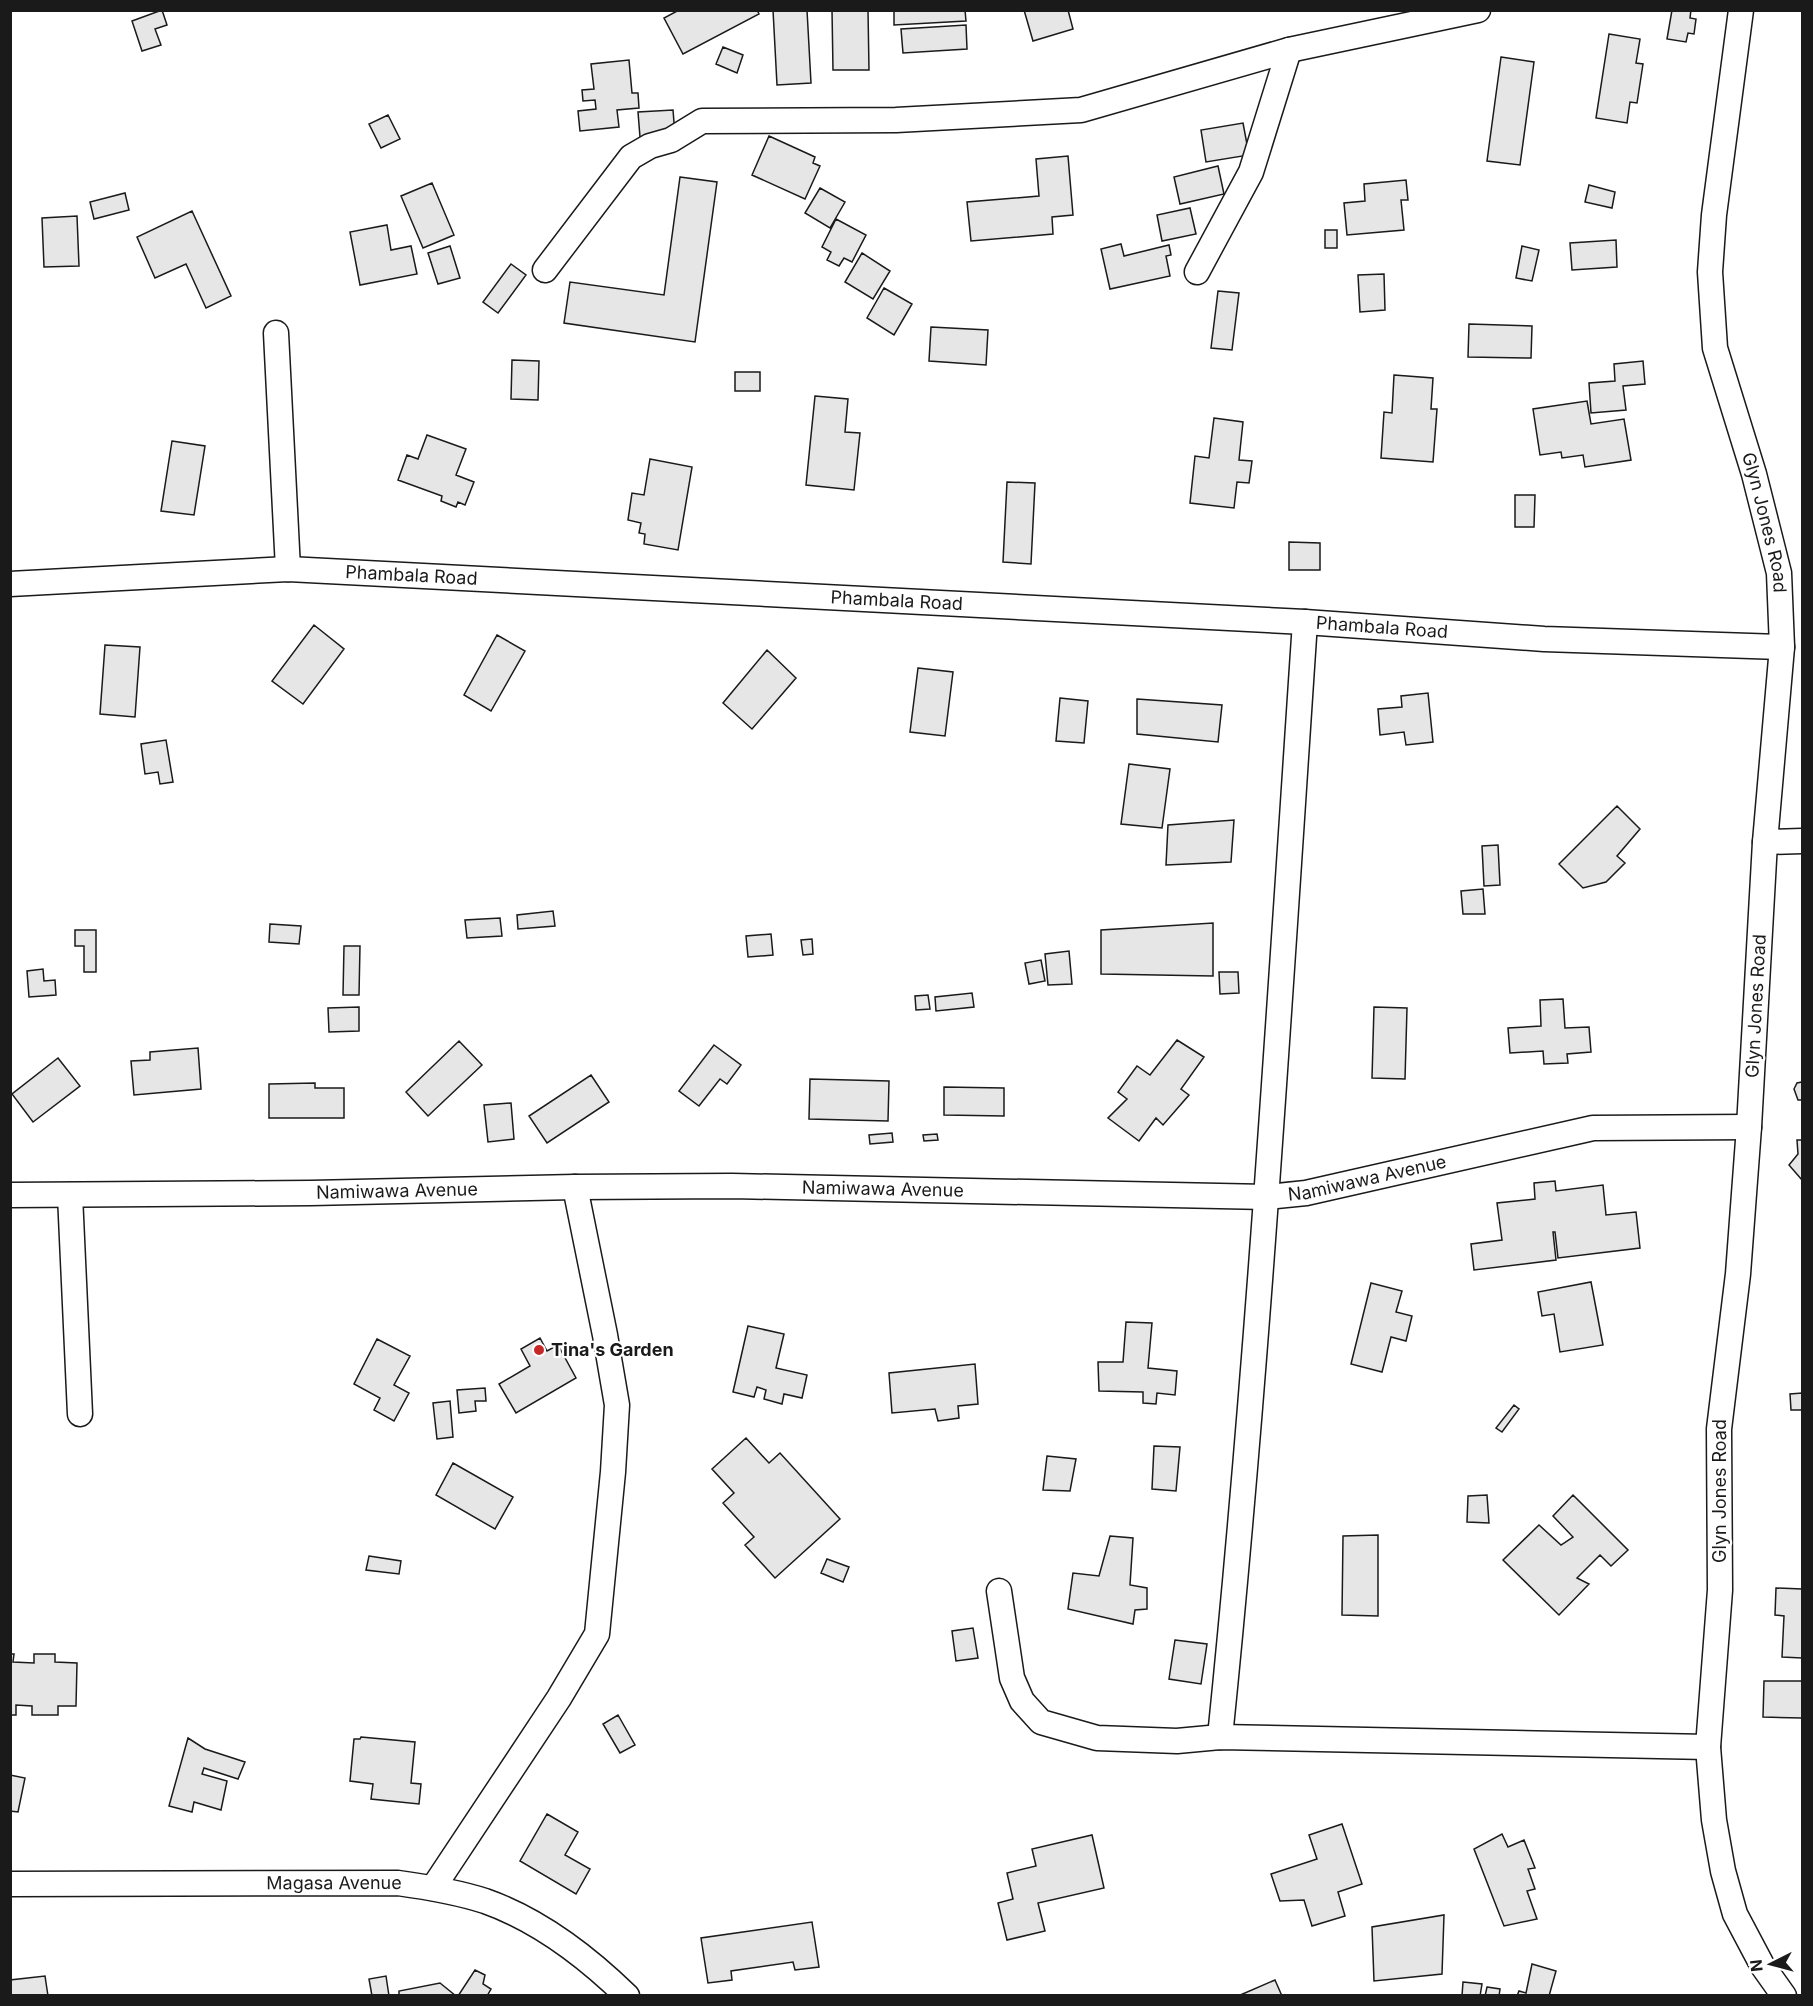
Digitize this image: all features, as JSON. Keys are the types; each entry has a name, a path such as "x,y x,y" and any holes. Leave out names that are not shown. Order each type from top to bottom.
{"street":[{"path":"545,270 631,157 650,146 671,141 702,121 896,120 1081,110 1289,51 1478,10"},
{"name":"Glyn Jones Road","path":"1741,10 1714,214 1710,272 1715,348 1754,474 1779,573 1782,647 1765,842 1749,1127 1738,1274 1719,1429 1720,1590 1708,1747 1714,1820 1723,1871 1736,1914 1762,1965 1784,1995"},
{"path":"1197,272 1251,172 1289,51"},
{"path":"276,333 288,569"},
{"name":"Phambala Road","path":"10,584 288,569 1305,622 1544,639 1782,647"},
{"path":"1220,1737 1267,1197 1305,622"},
{"path":"1765,842 1803,841"},
{"name":"Namiwawa Avenue","path":"10,1195 311,1193 732,1185 1267,1197 1306,1193 1593,1128 1749,1127"},
{"path":"433,1888 559,1698 597,1634 614,1472 617,1405 575,1187"},
{"path":"70,1195 80,1414"},
{"path":"999,1591 1012,1678 1022,1701 1041,1722 1097,1738 1177,1741 1220,1737 1708,1747"},
{"name":"Magasa Avenue","path":"10,1884 398,1883 433,1888 484,1901 526,1919 593,1963 627,1995"}],"building":[{"path":"162,10 167,25 155,29 161,45 142,51 132,21"},
{"path":"679,10 757,10 759,14 683,54 664,18"},
{"path":"773,10 807,10 811,83 777,85"},
{"path":"832,10 868,10 869,70 833,70"},
{"path":"894,10 965,10 966,21 894,25"},
{"path":"1024,10 1068,10 1073,29 1033,41"},
{"path":"1672,10 1691,10 1690,18 1696,19 1694,34 1688,33 1686,42 1667,39"},
{"path":"966,25 967,49 903,53 901,29"},
{"path":"1609,34 1640,39 1636,63 1643,64 1637,103 1630,102 1627,123 1596,118"},
{"path":"723,47 743,55 737,73 716,64"},
{"path":"1501,57 1534,62 1520,165 1487,161"},
{"path":"629,60 632,93 638,93 639,108 617,110 619,127 580,131 578,111 596,109 595,100 583,101 582,90 594,89 591,64"},
{"path":"673,110 675,135 640,137 638,112"},
{"path":"388,115 400,139 381,148 369,124"},
{"path":"1243,123 1249,155 1206,162 1201,130"},
{"path":"769,136 815,157 813,163 820,166 805,199 752,175"},
{"path":"1068,156 1073,215 1052,217 1053,234 971,241 967,202 1039,196 1036,159"},
{"path":"1218,166 1224,194 1180,204 1174,177"},
{"path":"680,177 717,182 695,342 564,323 570,282 664,295"},
{"path":"1406,180 1408,200 1401,200 1404,230 1347,235 1344,203 1365,201 1364,184"},
{"path":"432,183 454,235 423,248 401,196"},
{"path":"1589,185 1615,192 1612,208 1585,202"},
{"path":"820,188 845,202 830,228 805,213"},
{"path":"125,193 129,210 94,219 90,202"},
{"path":"1190,208 1196,234 1162,241 1157,215"},
{"path":"192,211 231,296 206,308 186,264 155,278 137,237"},
{"path":"77,216 79,266 44,267 42,218"},
{"path":"836,219 866,235 852,262 844,258 839,266 827,260 831,252 822,247"},
{"path":"387,225 391,250 411,246 417,274 360,285 350,232"},
{"path":"1325,230 1337,230 1337,248 1325,248"},
{"path":"1616,240 1617,267 1572,270 1570,243"},
{"path":"1121,244 1124,256 1169,245 1171,255 1166,256 1170,276 1110,289 1101,249"},
{"path":"450,246 460,278 438,284 428,253"},
{"path":"1522,246 1539,250 1532,281 1516,278"},
{"path":"862,253 890,271 873,299 845,282"},
{"path":"511,264 526,275 498,313 483,302"},
{"path":"1384,274 1385,310 1360,312 1358,275"},
{"path":"884,288 912,304 894,335 867,318"},
{"path":"1218,291 1239,293 1232,350 1211,348"},
{"path":"1469,324 1532,326 1531,358 1468,357"},
{"path":"931,327 988,330 986,365 929,361"},
{"path":"512,360 539,361 538,400 511,399"},
{"path":"1643,361 1645,384 1623,386 1626,410 1591,413 1589,383 1615,381 1614,364"},
{"path":"735,372 760,372 760,391 735,391"},
{"path":"1394,375 1433,378 1431,409 1437,409 1433,462 1381,458 1384,412 1392,413"},
{"path":"815,396 848,399 845,432 860,433 854,490 806,485"},
{"path":"1587,401 1591,424 1624,419 1631,460 1585,467 1583,455 1562,458 1561,452 1540,455 1533,409"},
{"path":"1214,418 1243,422 1239,460 1252,461 1249,483 1237,482 1234,508 1190,503 1195,456 1209,458"},
{"path":"427,435 466,449 456,475 474,482 465,505 458,502 456,507 441,501 442,496 398,480 407,455 418,459"},
{"path":"172,441 205,446 194,515 161,511"},
{"path":"650,459 692,467 678,550 644,544 645,534 639,533 641,523 628,520 632,493 644,495"},
{"path":"1007,482 1035,483 1031,564 1003,562"},
{"path":"1515,495 1535,495 1534,527 1515,527"},
{"path":"1289,542 1320,543 1320,570 1289,570"},
{"path":"314,625 344,649 303,704 272,681"},
{"path":"497,635 525,651 491,711 464,695"},
{"path":"105,645 140,647 135,717 100,714"},
{"path":"767,650 796,678 752,729 723,703"},
{"path":"918,668 953,672 945,736 910,732"},
{"path":"1428,693 1433,742 1406,745 1404,732 1380,735 1378,709 1402,707 1401,696"},
{"path":"1060,698 1088,701 1084,743 1056,741"},
{"path":"1137,699 1222,705 1218,742 1137,734"},
{"path":"166,740 173,782 160,784 158,772 145,774 141,744"},
{"path":"1129,764 1170,769 1162,828 1121,824"},
{"path":"1617,806 1640,829 1617,856 1625,863 1606,882 1583,888 1559,864"},
{"path":"1234,820 1231,862 1166,865 1168,825"},
{"path":"1498,845 1500,885 1484,886 1482,846"},
{"path":"1483,889 1485,914 1463,914 1461,891"},
{"path":"553,911 555,926 518,929 517,915"},
{"path":"500,918 502,936 467,938 465,920"},
{"path":"1213,923 1213,976 1101,974 1101,930"},
{"path":"270,924 301,926 299,944 269,942"},
{"path":"75,930 96,930 96,972 84,972 84,946 75,946"},
{"path":"771,934 773,955 748,957 746,936"},
{"path":"812,939 813,954 803,955 801,940"},
{"path":"344,946 360,946 359,995 343,995"},
{"path":"1069,951 1072,984 1048,985 1045,954"},
{"path":"1041,960 1045,981 1029,984 1025,963"},
{"path":"43,969 44,981 55,980 56,995 29,997 27,971"},
{"path":"1219,972 1238,972 1239,993 1220,994"},
{"path":"972,993 974,1007 936,1011 935,997"},
{"path":"928,995 930,1009 916,1010 915,996"},
{"path":"1563,999 1565,1028 1589,1027 1591,1052 1567,1054 1568,1063 1544,1064 1543,1051 1510,1053 1508,1028 1541,1026 1540,1000"},
{"path":"359,1007 359,1031 329,1032 328,1008"},
{"path":"1374,1007 1407,1008 1405,1079 1372,1078"},
{"path":"1177,1040 1204,1057 1181,1089 1189,1095 1163,1125 1156,1118 1139,1141 1108,1118 1127,1099 1118,1092 1137,1066 1150,1075"},
{"path":"459,1041 482,1065 428,1116 406,1092"},
{"path":"714,1045 741,1065 727,1084 720,1079 699,1106 679,1091"},
{"path":"198,1048 201,1089 134,1095 131,1061 150,1060 150,1052"},
{"path":"58,1058 80,1086 33,1122 12,1094"},
{"path":"591,1075 609,1102 547,1143 529,1116"},
{"path":"810,1079 889,1081 888,1121 809,1119"},
{"path":"1802,1082 1802,1100 1798,1100 1794,1089 1797,1083"},
{"path":"315,1083 315,1088 344,1088 344,1118 269,1118 269,1084"},
{"path":"944,1087 1004,1088 1004,1116 944,1115"},
{"path":"511,1103 514,1139 488,1142 484,1105"},
{"path":"892,1133 893,1142 870,1144 869,1135"},
{"path":"937,1134 938,1140 924,1141 923,1135"},
{"path":"1797,1140 1802,1140 1802,1180 1789,1165 1798,1154"},
{"path":"1555,1181 1556,1191 1603,1185 1606,1215 1636,1212 1640,1248 1558,1258 1555,1232 1553,1232 1556,1260 1474,1270 1471,1244 1502,1240 1497,1203 1535,1199 1534,1183"},
{"path":"1591,1282 1603,1345 1560,1352 1554,1314 1542,1316 1538,1292"},
{"path":"1371,1283 1402,1291 1396,1312 1412,1316 1406,1341 1391,1337 1382,1372 1351,1364"},
{"path":"1126,1322 1152,1323 1148,1368 1177,1371 1175,1395 1157,1393 1156,1404 1143,1403 1143,1392 1099,1391 1098,1362 1123,1362"},
{"path":"748,1326 784,1334 776,1368 807,1375 802,1398 784,1394 782,1404 764,1399 766,1390 757,1387 754,1397 733,1392"},
{"path":"540,1338 547,1351 558,1345 576,1378 516,1413 499,1384 530,1366 521,1349"},
{"path":"377,1339 410,1356 394,1385 409,1393 394,1421 374,1410 380,1398 354,1384"},
{"path":"975,1364 978,1404 958,1406 959,1418 938,1421 935,1409 892,1413 889,1373"},
{"path":"485,1388 486,1401 475,1401 476,1411 459,1413 457,1390"},
{"path":"1802,1393 1802,1410 1791,1410 1790,1394"},
{"path":"450,1401 453,1437 437,1439 433,1403"},
{"path":"1514,1405 1519,1409 1502,1432 1496,1428"},
{"path":"746,1438 769,1463 780,1453 840,1519 775,1578 745,1545 754,1537 723,1503 734,1493 712,1469"},
{"path":"1154,1446 1180,1447 1176,1491 1152,1489"},
{"path":"1047,1456 1076,1459 1070,1491 1043,1490"},
{"path":"453,1463 513,1497 495,1529 436,1495"},
{"path":"1487,1495 1489,1523 1467,1522 1468,1496"},
{"path":"1573,1495 1628,1550 1611,1566 1600,1555 1577,1578 1589,1584 1559,1615 1503,1560 1539,1525 1561,1545 1573,1537 1553,1516"},
{"path":"1378,1535 1378,1616 1342,1615 1343,1536"},
{"path":"1110,1536 1133,1538 1130,1585 1147,1588 1147,1609 1135,1610 1133,1624 1068,1609 1073,1573 1099,1576"},
{"path":"369,1556 401,1561 399,1574 366,1570"},
{"path":"827,1559 849,1567 843,1582 821,1573"},
{"path":"1776,1588 1802,1589 1802,1658 1782,1657 1784,1616 1775,1615"},
{"path":"973,1628 978,1658 956,1661 952,1631"},
{"path":"1175,1640 1207,1644 1201,1684 1169,1679"},
{"path":"10,1654 14,1654 13,1662 34,1663 34,1654 55,1654 55,1662 77,1663 76,1706 58,1706 58,1715 32,1715 32,1706 16,1705 16,1715 10,1715"},
{"path":"1764,1681 1802,1681 1802,1718 1763,1717"},
{"path":"618,1715 635,1745 620,1753 603,1724"},
{"path":"361,1737 415,1742 411,1783 421,1784 419,1804 371,1799 373,1784 350,1781 354,1739"},
{"path":"188,1738 205,1749 245,1762 238,1779 204,1768 202,1774 227,1781 221,1810 194,1802 192,1812 169,1806"},
{"path":"10,1775 25,1778 18,1812 10,1811"},
{"path":"547,1814 578,1832 565,1855 590,1869 576,1894 520,1861"},
{"path":"1342,1824 1362,1884 1338,1892 1345,1916 1312,1926 1304,1900 1280,1901 1271,1874 1317,1859 1309,1835"},
{"path":"1502,1834 1508,1847 1524,1840 1535,1868 1528,1869 1535,1889 1527,1891 1537,1919 1504,1926 1474,1849"},
{"path":"1092,1835 1104,1888 1038,1903 1045,1931 1007,1940 998,1903 1013,1899 1007,1873 1036,1866 1032,1849"},
{"path":"1444,1915 1442,1974 1374,1981 1372,1927"},
{"path":"812,1922 819,1967 795,1970 793,1962 731,1971 732,1980 708,1983 701,1938"},
{"path":"1532,1964 1556,1971 1549,1996 1517,1996 1519,1991 1526,1993"},
{"path":"475,1970 485,1975 483,1984 491,1989 487,1996 458,1996"},
{"path":"45,1976 48,1996 10,1996 10,1980"},
{"path":"386,1976 389,1996 372,1996 369,1979"},
{"path":"1275,1980 1282,1996 1238,1996"},
{"path":"1463,1982 1482,1984 1480,1996 1462,1996"},
{"path":"440,1983 456,1996 399,1996 399,1991"},
{"path":"1487,1987 1500,1989 1499,1996 1485,1996"}],"place":[{"name":"Tina's Garden","path":"539,1350"}]}
